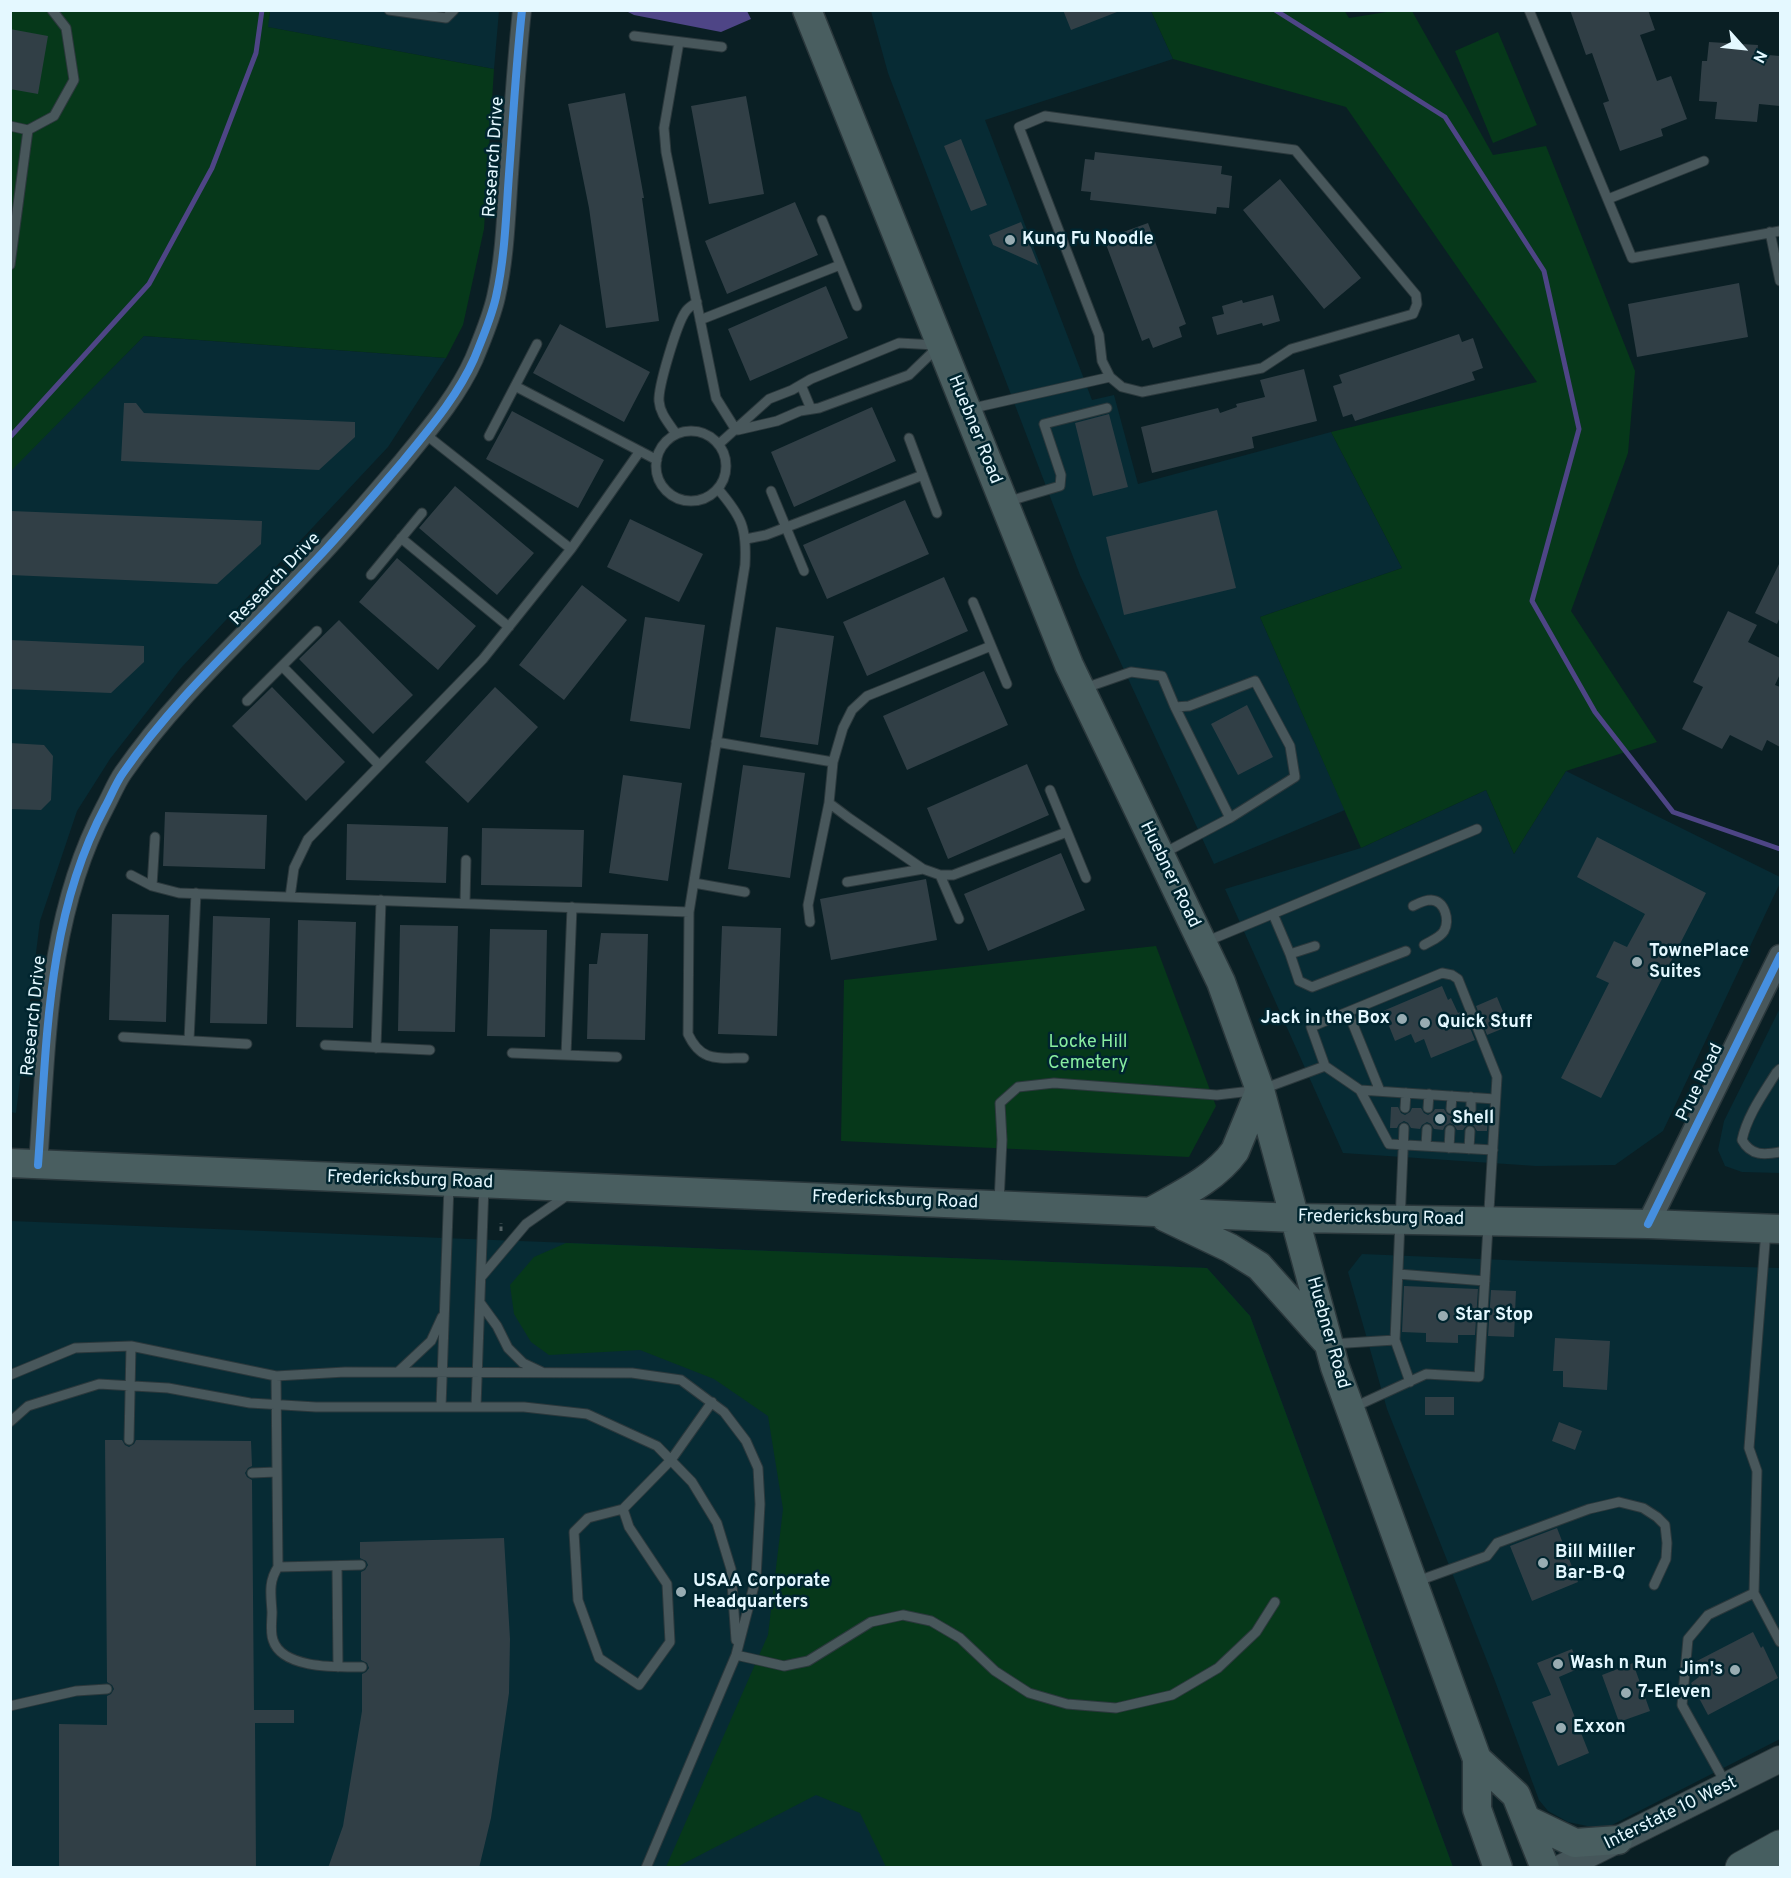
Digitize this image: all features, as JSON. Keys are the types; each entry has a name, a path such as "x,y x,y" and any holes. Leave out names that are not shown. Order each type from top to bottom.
{"highway":[{"path":"1742,1868 1780,1847"}],"main road":[{"name":"Huebner Road","path":"807,10 1069,665 1221,982 1260,1090 1328,1344 1477,1759 1477,1809 1498,1868"},
{"path":"1152,1211 1186,1192 1230,1159 1260,1090"},
{"name":"Fredericksburg Road","path":"24,1164 1295,1218 1773,1228"},
{"path":"1152,1211 1230,1248 1259,1266 1328,1344"},
{"name":"Huebner Road","path":"1477,1759 1515,1795 1545,1868"},
{"name":"Interstate 10 West","path":"1561,1868 1780,1759"},
{"path":"1527,1820 1575,1843 1618,1840 1608,1868"},
{"path":"1475,1868 1483,1825"}],"street":[{"name":"Research Drive","path":"24,1164 52,975 60,936 73,883 88,840 116,785 161,722 183,696 257,623 349,526 425,434 455,393 472,363 496,298 503,247 522,10"},
{"name":"Prue Road","path":"1648,1224 1780,956"}],"lane":[{"path":"10,126 28,130 54,116 74,80 66,28 52,10"},
{"path":"389,10 446,18 454,10"},
{"path":"1529,10 1632,258 1775,232 1780,281"},
{"path":"634,36 722,47"},
{"path":"679,42 664,128 666,152 716,398 736,430"},
{"path":"1045,116 1295,150 1416,295 1417,304 1413,315 1292,349 1262,368 1142,392 1122,387 1110,377 1102,361 1099,334 1019,128 1045,116"},
{"path":"10,265 12,232 28,130"},
{"path":"1608,199 1704,162"},
{"path":"822,220 857,306"},
{"path":"700,320 840,265"},
{"path":"676,434 662,414 659,399 680,322 687,309 697,302"},
{"path":"719,444 770,399 801,385 899,343 941,345"},
{"path":"489,436 537,344"},
{"path":"736,430 777,421 800,411 909,375 941,345"},
{"path":"966,410 1110,377"},
{"path":"801,385 811,409"},
{"path":"514,386 657,460"},
{"path":"1004,503 1060,486 1061,475 1044,424 1107,408"},
{"path":"685,431 704,433 719,444 726,462 726,472 718,489 711,495 693,501 674,497 661,483 657,474 657,460 668,439 685,431"},
{"path":"425,434 571,549"},
{"path":"909,438 937,513"},
{"path":"290,897 294,868 308,839 483,659 571,549 640,451"},
{"path":"746,539 786,528 923,475"},
{"path":"718,489 737,512 746,539 745,565 689,912 687,1034 693,1047 702,1055 716,1058 744,1058"},
{"path":"771,491 804,571"},
{"path":"371,574 422,513"},
{"path":"401,538 508,627"},
{"path":"973,602 1007,684"},
{"path":"247,701 317,631"},
{"path":"810,922 808,904 829,803 833,762 843,728 852,710 867,696 991,646"},
{"path":"282,666 379,765"},
{"path":"1081,690 1131,672 1162,676 1230,818"},
{"path":"1160,855 1230,818 1295,777 1290,746 1255,681 1189,706 1175,707"},
{"path":"716,742 833,762"},
{"path":"1050,790 1086,878"},
{"path":"829,803 923,869 940,875 953,875 1067,832"},
{"path":"1202,943 1477,829"},
{"path":"152,886 155,837"},
{"path":"465,903 466,860"},
{"path":"847,882 923,869"},
{"path":"131,875 152,886 178,893 689,912"},
{"path":"940,875 959,919"},
{"path":"694,883 745,892"},
{"path":"189,1041 196,893"},
{"path":"376,1048 381,900"},
{"path":"1413,906 1424,900 1434,900 1443,907 1446,916 1444,931 1424,945"},
{"path":"566,1055 572,908"},
{"path":"1273,914 1299,981 1312,987 1406,951"},
{"path":"1290,954 1315,946"},
{"path":"1350,1408 1426,1374 1479,1377 1489,1221 1493,1150 1495,1099 1497,1077 1458,980 1452,975 1442,974 1311,1027 1324,1066 1360,1090 1389,1144 1493,1150"},
{"path":"1348,1012 1380,1091"},
{"path":"123,1037 247,1044"},
{"path":"325,1046 430,1050"},
{"path":"512,1053 617,1057"},
{"path":"999,1205 1002,1140 1000,1103 1018,1087 1054,1083 1217,1095 1260,1090 1324,1066"},
{"path":"1780,1069 1757,1104 1744,1130 1742,1140 1746,1147 1755,1154 1780,1152"},
{"path":"1360,1090 1495,1099"},
{"path":"1405,1108 1406,1093"},
{"path":"1428,1108 1429,1094"},
{"path":"1451,1109 1452,1096"},
{"path":"1471,1097 1471,1110"},
{"path":"1404,1128 1395,1340 1410,1382"},
{"path":"1426,1146 1427,1129"},
{"path":"1449,1148 1450,1130"},
{"path":"1469,1149 1470,1131"},
{"path":"441,1407 449,1183"},
{"path":"476,1407 484,1184"},
{"path":"482,1276 526,1224 579,1188"},
{"path":"1773,1228 1749,1448 1756,1471 1754,1593 1780,1642"},
{"path":"1398,1274 1485,1281"},
{"path":"481,1304 497,1326 508,1348 523,1363 543,1373"},
{"path":"398,1372 431,1341 444,1312"},
{"path":"1328,1344 1395,1340"},
{"path":"129,1440 131,1346"},
{"path":"10,1375 75,1348 131,1346 276,1376 345,1372 632,1373 681,1380 712,1402 724,1412 746,1441 758,1468 760,1504 756,1578 736,1655 646,1868"},
{"path":"276,1376 278,1567 271,1578 273,1640 282,1654 303,1662 362,1667"},
{"path":"10,1422 28,1406 99,1384 168,1388 250,1403 276,1405 524,1407 587,1414 657,1446 692,1482 717,1523 731,1569 736,1655"},
{"path":"623,1509 629,1527 667,1584 670,1642 639,1684 599,1658 578,1600 574,1532 588,1518 623,1509 671,1460 712,1402"},
{"path":"252,1473 276,1472"},
{"path":"1414,1583 1487,1557 1497,1543 1589,1509 1619,1502 1643,1508 1665,1525 1666,1559 1654,1585"},
{"path":"278,1567 361,1565"},
{"path":"337,1566 338,1666"},
{"path":"1727,1786 1682,1705 1688,1639 1708,1615 1754,1593"},
{"path":"736,1655 784,1666 808,1660 871,1622 903,1615 931,1621 960,1638 995,1671 1029,1693 1067,1704 1116,1708 1172,1695 1218,1668 1256,1632 1275,1602"},
{"path":"1769,1621 1780,1618"},
{"path":"10,1706 76,1690 107,1689"}],"path":[{"path":"501,1223 501,1231"}],"shaded area":[{"path":"270,11 499,11 494,69 267,27"},
{"path":"626,11 747,11 751,19 721,32 634,15"},
{"path":"871,11 1151,11 1173,59 985,120 1092,400 1114,395 1138,484 1331,432 1402,568 1260,617 1345,810 1214,864 1080,575 888,73"},
{"path":"144,336 446,358 388,447 181,668 110,759 77,811 40,921 16,1113 10,1112 10,471"},
{"path":"1566,771 1780,877 1780,883 1663,1131 1615,1165 1536,1166 1343,1153 1225,889 1361,848 1486,790 1514,854"},
{"path":"1780,1008 1780,1173 1742,1172 1725,1166 1718,1150 1724,1121"},
{"name":"USAA Corporate Headquarters","path":"11,1221 1207,1268 1250,1316 1453,1867 11,1868"},
{"path":"1362,1254 1780,1268 1780,1739 1610,1826 1587,1826 1568,1822 1548,1811 1539,1800 1495,1681 1387,1409 1348,1272"}],"green space":[{"path":"1344,10 1349,18 1393,11 1412,11 1493,155 1546,146 1635,371 1628,453 1571,611 1657,742 1566,771 1514,854 1486,790 1361,848 1260,617 1402,568 1331,432 1537,382 1346,107 1173,59 1151,11"},
{"path":"11,11 270,11 268,27 494,69 484,229 463,325 446,358 144,336 11,471"},
{"path":"1498,32 1537,125 1493,143 1455,51"},
{"name":"Locke Hill Cemetery","path":"1156,946 1216,1106 1189,1157 841,1141 844,980"},
{"path":"566,1243 1207,1268 1250,1316 1453,1867 886,1867 860,1813 816,1795 677,1867 666,1867 768,1635 783,1509 768,1416 714,1379 640,1350 549,1355 531,1342 514,1314 510,1285 534,1257"}],"building":[{"path":"1063,10 1117,10 1117,12 1071,30"},
{"path":"1570,10 1648,10 1655,30 1640,35 1657,81 1671,76 1687,119 1661,129 1663,136 1620,151 1603,103 1609,101 1592,53 1586,55"},
{"path":"10,29 48,36 38,94 10,89"},
{"path":"1709,42 1758,45 1757,54 1780,56 1780,106 1759,104 1757,122 1715,119 1717,102 1699,101 1702,61 1707,61"},
{"path":"625,93 644,198 642,198 659,321 606,328 589,208 568,104"},
{"path":"746,96 764,194 709,204 691,106"},
{"path":"961,139 987,205 971,211 944,146"},
{"path":"1095,152 1222,166 1221,174 1232,176 1229,208 1217,207 1216,214 1090,200 1091,192 1081,191 1085,159 1094,160"},
{"path":"1280,179 1361,278 1324,309 1243,210"},
{"path":"795,202 818,255 727,294 705,241"},
{"name":"Kung Fu Noodle","path":"1021,222 1038,265 993,245 989,235"},
{"path":"1148,223 1186,324 1179,327 1182,337 1153,348 1149,338 1142,341 1104,239"},
{"path":"1739,283 1748,337 1637,357 1628,304"},
{"path":"826,286 848,338 750,381 728,329"},
{"path":"1273,295 1280,321 1263,326 1262,323 1217,335 1212,317 1224,314 1222,306"},
{"path":"560,324 650,372 624,422 533,373"},
{"path":"1459,334 1462,342 1473,338 1483,368 1472,372 1475,380 1355,421 1352,414 1343,417 1333,386 1342,383 1339,375"},
{"path":"1304,369 1317,421 1252,437 1254,448 1152,473 1141,427 1218,408 1220,413 1237,407 1236,404 1265,397 1260,380"},
{"path":"124,403 136,403 144,413 355,422 355,437 319,470 121,461"},
{"path":"872,407 896,461 794,507 771,452"},
{"path":"512,411 604,460 578,508 486,459"},
{"path":"1109,414 1128,487 1093,496 1075,423"},
{"path":"455,486 534,553 497,595 419,528"},
{"path":"905,500 929,554 827,599 803,545"},
{"path":"1217,510 1236,588 1124,615 1106,537"},
{"path":"11,511 262,521 261,544 217,584 10,575"},
{"path":"630,519 703,554 679,602 607,567"},
{"path":"397,558 476,626 438,670 359,602"},
{"path":"1780,562 1780,617 1777,624 1755,613"},
{"path":"944,577 968,631 867,676 843,622"},
{"path":"582,585 627,620 564,700 519,665"},
{"path":"1728,611 1757,625 1748,642 1780,658 1780,674 1775,685 1780,687 1780,747 1767,740 1762,751 1730,735 1722,749 1682,729 1703,687 1693,682"},
{"path":"645,617 705,625 690,729 630,721"},
{"path":"339,620 413,695 373,734 299,659"},
{"path":"776,627 834,636 818,745 760,737"},
{"path":"10,640 144,646 144,662 111,693 10,689"},
{"path":"984,671 1008,725 907,770 883,716"},
{"path":"272,687 345,762 306,801 232,726"},
{"path":"495,687 538,727 468,803 425,762"},
{"path":"1247,705 1273,757 1238,775 1211,724"},
{"path":"10,743 44,745 53,756 51,800 41,810 10,809"},
{"path":"1027,764 1049,815 948,859 927,808"},
{"path":"743,765 805,773 790,878 728,869"},
{"path":"623,775 682,783 668,881 609,873"},
{"path":"165,812 267,815 265,869 163,866"},
{"path":"347,824 448,827 446,883 346,880"},
{"path":"482,828 584,830 582,887 481,885"},
{"name":"TownePlace Suites","path":"1597,837 1706,893 1601,1098 1561,1078 1609,983 1596,977 1614,941 1627,947 1645,914 1577,877"},
{"path":"1061,853 1085,910 988,951 964,894"},
{"path":"926,879 937,940 831,960 820,899"},
{"path":"112,914 169,915 166,1022 109,1020"},
{"path":"213,916 270,918 267,1024 210,1023"},
{"path":"298,920 356,922 353,1028 296,1027"},
{"path":"400,925 458,926 455,1032 398,1031"},
{"path":"722,926 781,928 777,1036 718,1034"},
{"path":"490,929 547,930 545,1037 487,1036"},
{"path":"601,933 648,934 645,1040 587,1039 589,964 597,964"},
{"name":"Quick Stuff","path":"1442,986 1448,1000 1451,998 1458,1013 1463,1011 1475,1040 1431,1058 1424,1039 1415,1043 1411,1034 1395,1041 1383,1011"},
{"path":"1497,997 1509,1026 1487,1035 1476,1006"},
{"name":"Shell","path":"1391,1107 1398,1107 1405,1115 1412,1108 1421,1108 1428,1115 1435,1109 1444,1109 1451,1116 1458,1109 1464,1110 1470,1117 1478,1110 1488,1111 1487,1131 1477,1131 1470,1124 1463,1130 1457,1130 1450,1123 1443,1130 1434,1129 1427,1122 1420,1129 1411,1128 1404,1121 1397,1128 1390,1128"},
{"path":"1404,1286 1478,1289 1475,1335 1458,1335 1458,1343 1426,1342 1426,1333 1402,1332"},
{"path":"1491,1290 1516,1291 1514,1337 1488,1336"},
{"path":"1555,1338 1610,1341 1607,1390 1563,1387 1563,1371 1553,1371"},
{"path":"1425,1397 1454,1397 1454,1415 1425,1415"},
{"path":"1559,1422 1582,1431 1575,1450 1552,1441"},
{"path":"105,1440 122,1440 129,1447 136,1440 251,1441 252,1466 245,1473 252,1480 254,1710 294,1710 294,1723 255,1723 256,1868 59,1868 59,1724 107,1725 107,1696 114,1689 107,1682"},
{"name":"Bill Miller Bar-B-Q","path":"1557,1528 1578,1582 1532,1601 1510,1546"},
{"path":"504,1538 510,1639 509,1693 491,1818 479,1868 328,1868 343,1826 362,1711 362,1674 369,1668 367,1663 361,1660 361,1572 368,1565 360,1558 360,1542"},
{"name":"Jim's","path":"1753,1632 1761,1648 1763,1646 1778,1678 1708,1715 1691,1683 1699,1677 1693,1663"},
{"name":"Exxon","path":"1572,1649 1580,1668 1559,1677 1589,1753 1558,1766 1532,1702 1551,1695 1537,1663"},
{"name":"7-Eleven","path":"1633,1663 1650,1711 1619,1722 1602,1675"}],"waterway":[{"path":"10,437 149,284 212,168 256,53 262,10"},
{"path":"1275,10 1445,117 1544,271 1579,429 1532,601 1595,712 1673,812 1780,849"}],"cycle path":[{"path":"38,1165 48,1027 60,937 71,893 86,849 118,781 166,717 324,552 403,461 451,400 474,359 492,313 501,267 522,10"},
{"path":"1648,1224 1780,956"}],"place":[{"name":"Kung Fu Noodle","path":"1010,240"},
{"name":"TownePlace Suites","path":"1637,962"},
{"name":"Jack in the Box","path":"1402,1019"},
{"name":"Quick Stuff","path":"1425,1023"},
{"name":"Shell","path":"1440,1119"},
{"name":"Star Stop","path":"1443,1316"},
{"name":"Bill Miller Bar-B-Q","path":"1543,1563"},
{"name":"USAA Corporate Headquarters","path":"681,1592"},
{"name":"Wash n Run","path":"1558,1664"},
{"name":"Jim's","path":"1735,1670"},
{"name":"7-Eleven","path":"1626,1693"},
{"name":"Exxon","path":"1561,1728"}]}
